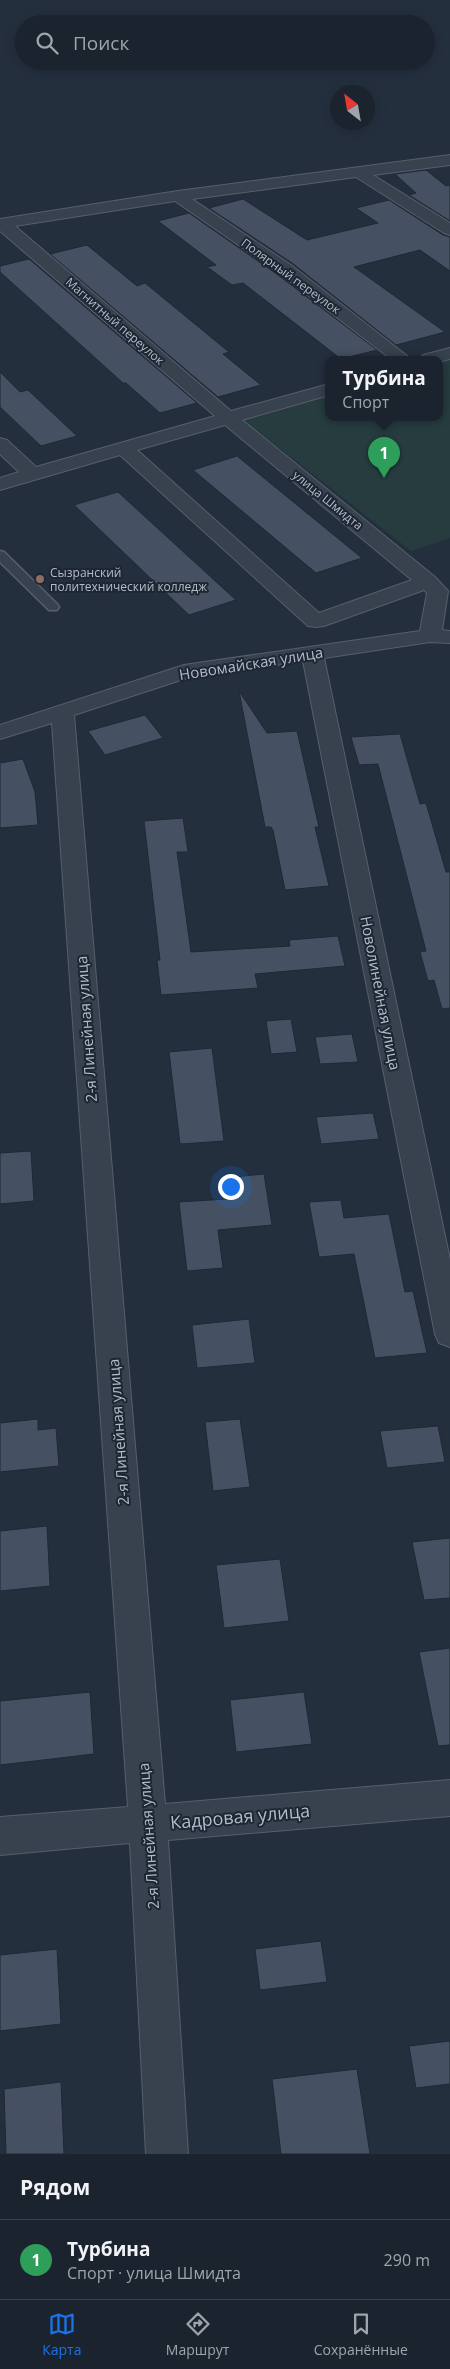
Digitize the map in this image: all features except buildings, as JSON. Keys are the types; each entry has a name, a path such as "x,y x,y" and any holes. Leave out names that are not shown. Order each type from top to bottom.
{"street":[{"path":"1,224 178,196 450,160"},
{"path":"357,171 450,230"},
{"name":"Полярный переулок","path":"178,196 286,269 398,356"},
{"name":"Магнитный переулок","path":"1,224 229,418"},
{"path":"0,484 325,390"},
{"name":"улица Шмидта","path":"229,418 438,587"},
{"path":"0,444 32,474"},
{"path":"124,448 316,620 438,587 440,637"},
{"name":"Новомайская улица","path":"0,732 184,672 312,652 440,637"},
{"name":"Новолинейная улица","path":"312,652 450,1334"},
{"name":"2-я Линейная улица","path":"62,711 148,1825 167,2154"},
{"name":"Кадровая улица","path":"0,1836 450,1798"}],"lane":[{"path":"0,555 53,607"}],"green space":[{"path":"450,358 450,538 411,551 241,418 325,394 325,421 443,421 443,360"}],"place":[{"name":"Турбина","path":"384,478"},
{"name":"Сызранский политехнический колледж","path":"40,579"}]}
